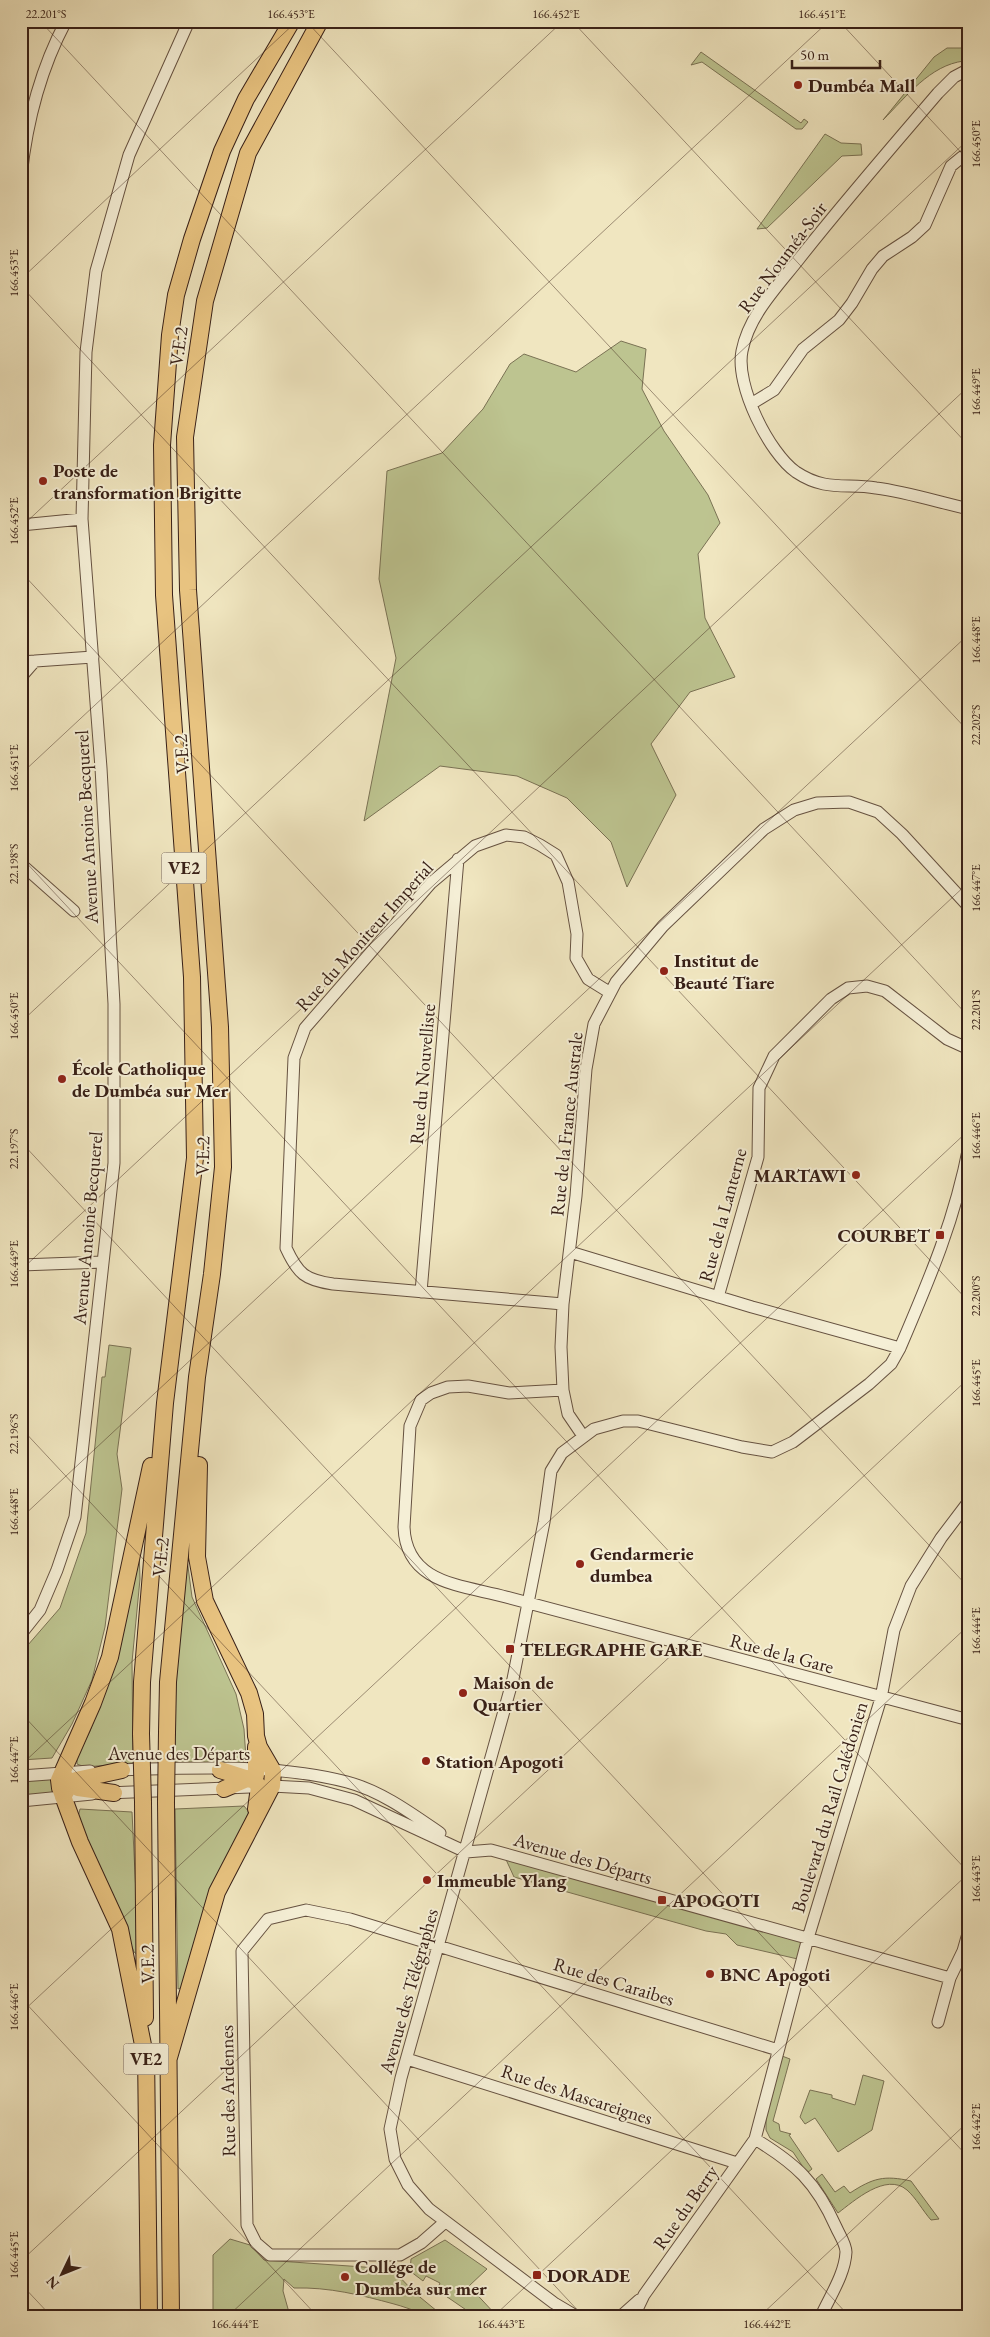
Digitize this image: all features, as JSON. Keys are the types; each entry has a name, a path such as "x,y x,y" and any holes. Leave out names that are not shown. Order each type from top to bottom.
{"highway":[{"name":"V.E.2","path":"149,2316 141,1734 142,1682 165,1403 195,1158 192,978 164,595 162,445 170,335 176,295 192,239 222,152 246,99 292,21"},
{"name":"V.E.2","path":"171,2316 166,1802 168,1682 197,1378 212,1274 223,1167 220,1027 188,590 185,437 205,301 248,153 320,21"},
{"path":"168,2061 217,1892 254,1819 262,1808 262,1779 255,1714 249,1693 205,1601 197,1557 199,1407 197,1378"},
{"path":"146,2060 120,1928 80,1842 65,1785 110,1657 165,1403"},
{"path":"65,1785 86,1776 122,1770"},
{"path":"220,1770 262,1779"},
{"path":"224,1789 262,1779"},
{"path":"65,1785 114,1793"}],"street":[{"path":"22,171 28,123 40,78 51,49 66,21"},
{"name":"Avenue Antoine Becquerel","path":"21,1634 40,1610 57,1570 75,1517 114,1163 114,1004 93,658 82,518 86,352 96,271 129,155 188,21"},
{"name":"Rue Nouméa-Soir","path":"969,69 954,77 938,93 820,232 758,312 741,352 744,388 764,433 796,472 833,487 876,487 969,509"},
{"path":"752,404 774,390 803,349 839,320 852,303 872,269 883,256 912,237 925,225 951,166 962,157"},
{"path":"21,525 82,518"},
{"path":"21,662 93,658"},
{"path":"21,676 35,661"},
{"name":"Rue de la France Australe","path":"583,1436 568,1414 563,1390 561,1347 563,1304 570,1252 586,1070 594,1024 609,992 663,926 764,829 794,810 817,803 849,802 878,812 902,834 969,907"},
{"name":"Rue du Moniteur Imperial","path":"563,1304 313,1281 296,1269 286,1248 294,1058 306,1028 431,883 476,846 506,836 524,837 556,855 568,882 577,934 576,958 588,978 609,992"},
{"name":"Rue du Nouvelliste","path":"421,1292 458,859"},
{"path":"21,864 74,911"},
{"name":"Rue de la Lanterne","path":"718,1297 758,1157 759,1088 774,1056 830,999 848,988 866,986 885,991 947,1039 969,1049"},
{"name":"Avenue des Télégraphes","path":"576,2316 554,2304 429,2209 408,2185 395,2159 390,2129 407,2059 513,1679 529,1602 551,1471 562,1453 583,1436 608,1424 623,1420 638,1421 742,1447 772,1452 793,1442 869,1384 891,1364 900,1348 943,1246 957,1203 969,1146"},
{"path":"570,1252 718,1297 900,1348"},
{"path":"21,1265 103,1262"},
{"name":"Rue de la Gare","path":"563,1390 509,1393 468,1386 448,1387 421,1400 410,1426 405,1543 416,1564 437,1578 880,1698 969,1720"},
{"name":"Boulevard du Rail Calédonien","path":"755,2139 808,1938 880,1698 894,1630 910,1586 941,1538 969,1501"},
{"name":"Avenue des Départs","path":"122,1770 220,1770"},
{"path":"21,1776 65,1785"},
{"name":"Avenue des Départs","path":"262,1779 309,1788 354,1800 466,1852 491,1850 950,1978"},
{"path":"21,1801 65,1785"},
{"name":"Avenue des Départs","path":"114,1793 224,1789"},
{"name":"Rue des Ardennes","path":"440,1946 350,1919 306,1910 268,1919 242,1951 247,2225 256,2242 270,2255 400,2255 421,2244 445,2222"},
{"path":"938,2022 950,1978 966,1950 969,1930"},
{"name":"Rue des Caraibes","path":"440,1946 778,2050"},
{"name":"Rue des Mascareignes","path":"407,2059 737,2163"},
{"path":"755,2139 783,2156 808,2177 826,2205 846,2250 843,2269 821,2316"},
{"name":"Rue du Berry","path":"634,2316 644,2295 755,2139"},
{"name":"Rue du Berry","path":"621,2316 644,2295"},
{"name":"Avenue des Télégraphes","path":"554,2304 564,2316"}],"green space":[{"path":"947,48 966,48 964,61 952,64 929,75 883,120 934,57"},
{"path":"701,52 801,123 804,119 808,122 802,129 796,129 702,62 691,65"},
{"path":"825,134 841,143 861,144 862,155 842,156 767,228 757,229"},
{"path":"621,341 646,349 642,389 664,431 708,495 720,523 698,554 705,618 735,677 690,692 651,744 676,795 627,887 611,842 567,798 517,776 440,766 364,821 396,658 379,579 387,471 442,453 483,409 510,364 524,354 576,372"},
{"path":"109,1345 131,1348 117,1454 122,1489 105,1627 92,1680 72,1724 52,1758 21,1760 21,1653 60,1608 86,1533 102,1377 105,1377"},
{"path":"139,1549 140,1579 132,1662 133,1763 85,1767 77,1764 77,1757 90,1731 115,1660"},
{"path":"187,1559 192,1597 236,1694 244,1729 246,1759 242,1763 173,1762 177,1631"},
{"path":"62,1773 63,1797 21,1801 21,1777"},
{"path":"244,1806 249,1812 212,1891 183,1987 178,1989 175,1809"},
{"path":"80,1809 132,1812 139,1956 134,1952 120,1916 77,1821"},
{"path":"503,1853 808,1938 802,1960 737,1945 726,1934 706,1931 514,1877"},
{"path":"782,2056 790,2059 773,2121 779,2124 780,2131 791,2134 789,2135 812,2169 807,2173 793,2152 770,2138 766,2130 766,2116"},
{"path":"863,2075 884,2081 872,2130 838,2152 815,2118 805,2124 800,2117 810,2090 832,2095 832,2098 855,2105"},
{"path":"822,2174 835,2192 844,2186 850,2193 865,2184 879,2179 893,2178 911,2181 939,2219 931,2220 907,2190 899,2185 890,2184 871,2190 838,2213 816,2179"},
{"path":"230,2239 250,2245 264,2260 392,2269 415,2293 443,2316 424,2314 394,2304 345,2292 294,2288 284,2279 283,2291 290,2316 213,2316 213,2255"},
{"path":"445,2240 487,2269 469,2286 496,2315 500,2311 505,2316 475,2316 437,2290 440,2283 426,2276 423,2281 410,2271 411,2259"}],"place":[{"name":"Dumbéa Mall","path":"798,85"},
{"name":"Poste de transformation Brigitte","path":"43,481"},
{"name":"Institut de Beauté Tiare","path":"664,971"},
{"name":"École Catholique de Dumbéa sur Mer","path":"62,1079"},
{"name":"MARTAWI","path":"856,1175"},
{"name":"COURBET","path":"940,1235"},
{"name":"Gendarmerie dumbea","path":"580,1564"},
{"name":"TELEGRAPHE GARE","path":"510,1649"},
{"name":"Maison de Quartier","path":"463,1693"},
{"name":"Station Apogoti","path":"426,1761"},
{"name":"Immeuble Ylang","path":"427,1880"},
{"name":"APOGOTI","path":"662,1900"},
{"name":"BNC Apogoti","path":"710,1974"},
{"name":"DORADE","path":"537,2275"},
{"name":"Collége de Dumbéa sur mer","path":"345,2277"}]}
